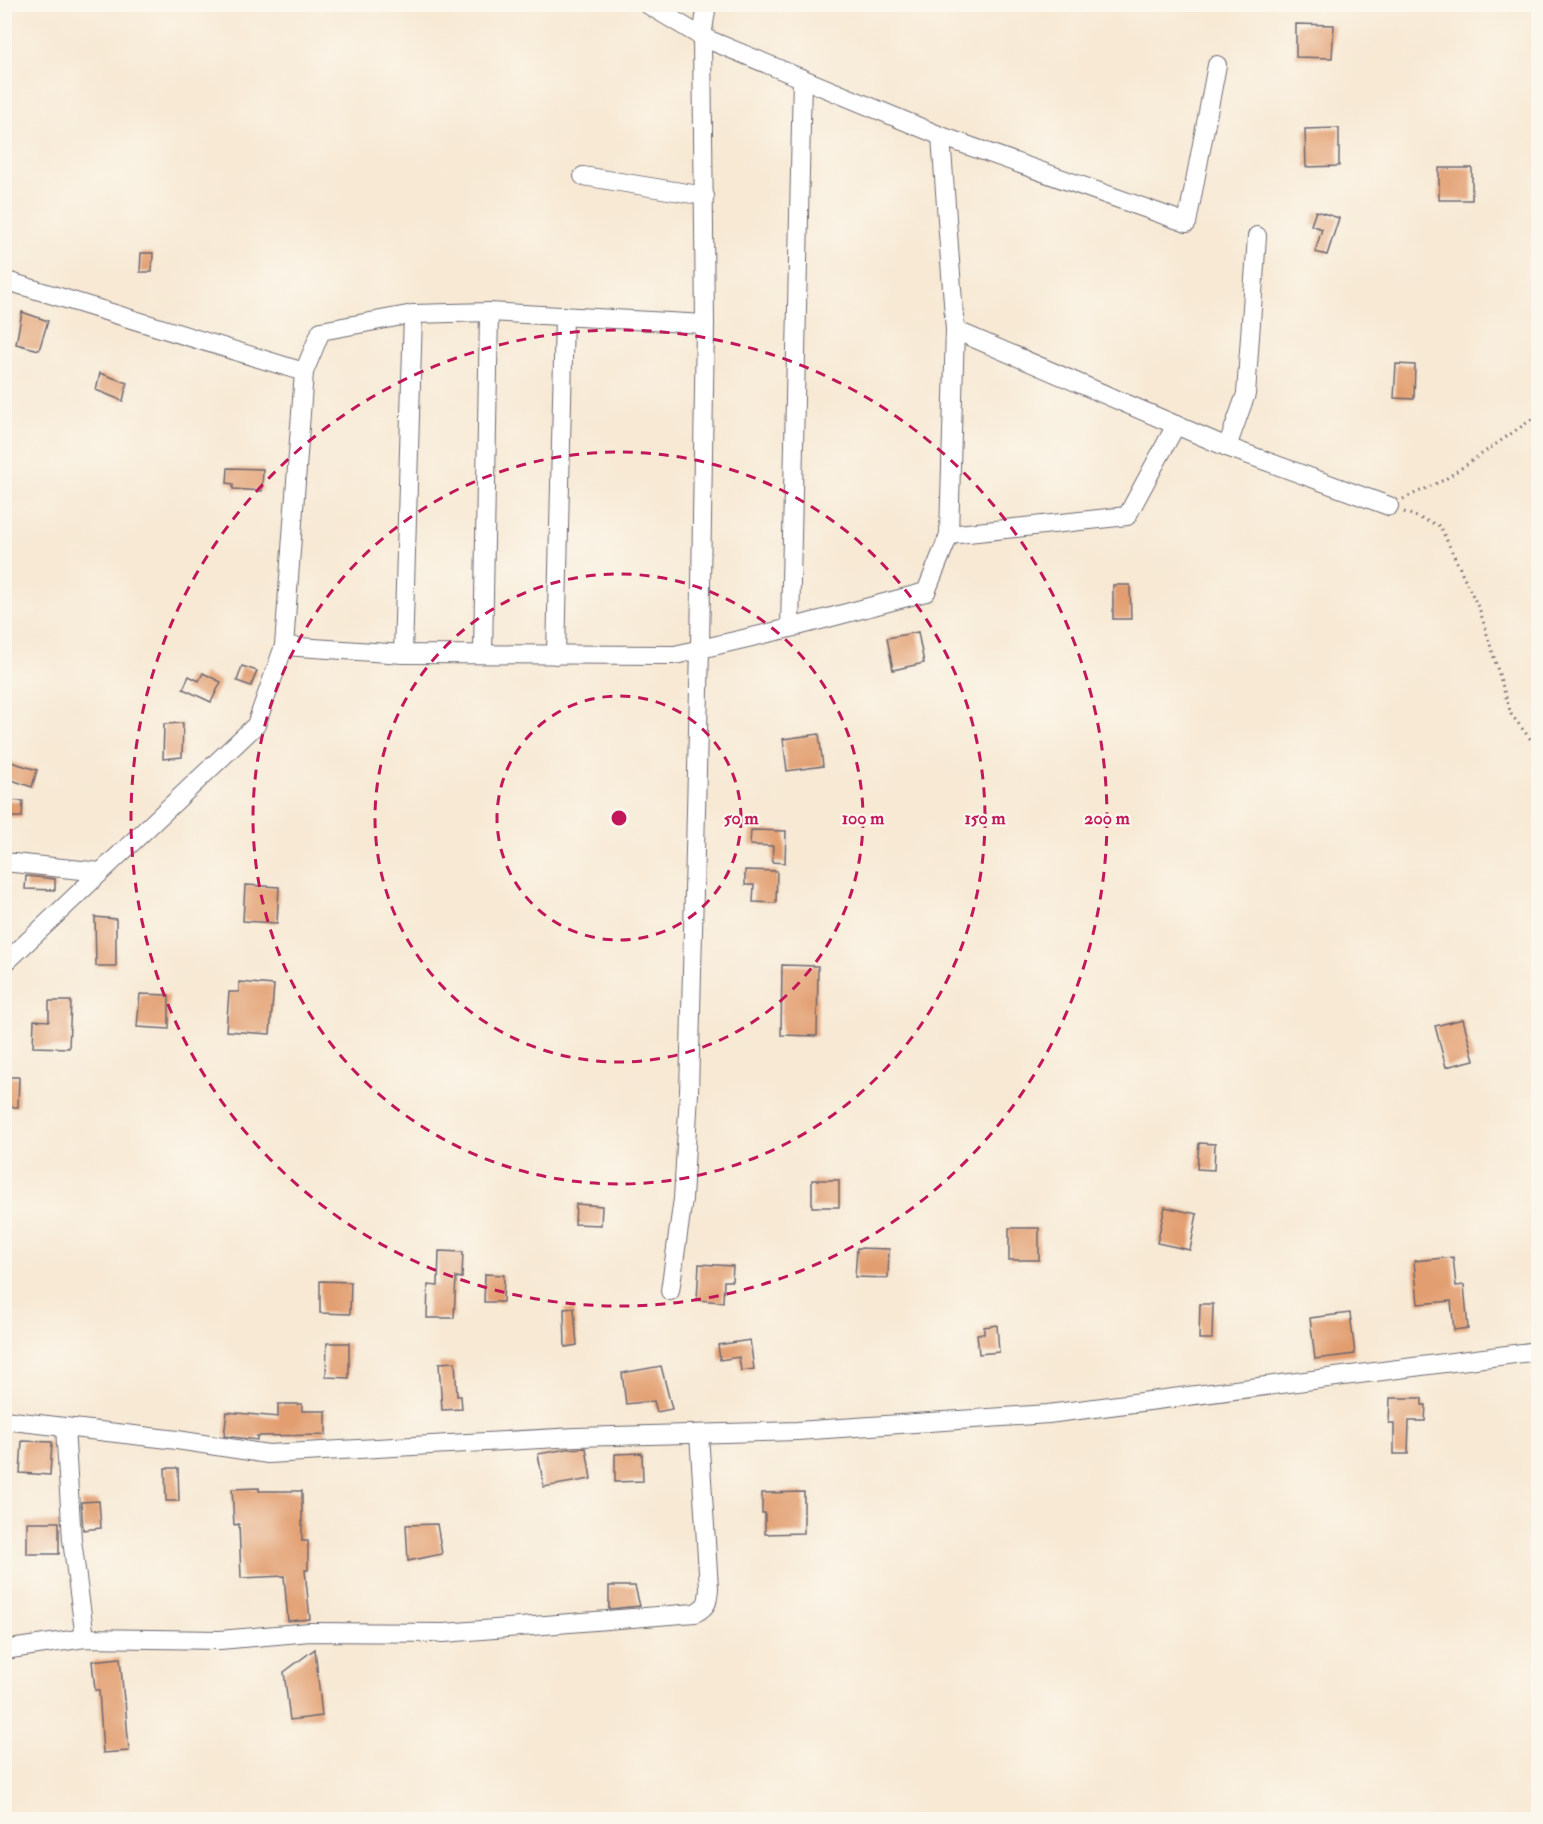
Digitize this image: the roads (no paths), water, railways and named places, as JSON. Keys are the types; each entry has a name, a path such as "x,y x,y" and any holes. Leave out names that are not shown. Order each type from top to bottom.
{"street":[{"path":"648,4 702,37 941,136 1187,223 1217,65"},
{"path":"670,1291 683,1199 689,1093 705,324 702,37 707,4"},
{"path":"790,628 802,78"},
{"path":"284,646 403,654 675,654 790,628 926,592 949,535 955,330 941,136"},
{"path":"583,176 705,196"},
{"path":"1227,447 1246,394 1257,236"},
{"path":"4,280 304,372"},
{"path":"4,964 256,725 284,646 304,372 321,331 413,314 489,312 705,324"},
{"path":"483,654 489,312"},
{"path":"403,654 413,314"},
{"path":"556,654 564,316"},
{"path":"955,330 1227,447 1389,506"},
{"path":"949,535 1127,516 1176,425"},
{"path":"4,862 101,872"},
{"path":"4,1420 177,1440 268,1454 564,1438 797,1431 1048,1414 1539,1351"},
{"path":"65,1427 72,1540 85,1638"},
{"path":"4,1650 85,1638 220,1640 310,1632 444,1633 695,1613 708,1602 709,1588 699,1434"}]}
